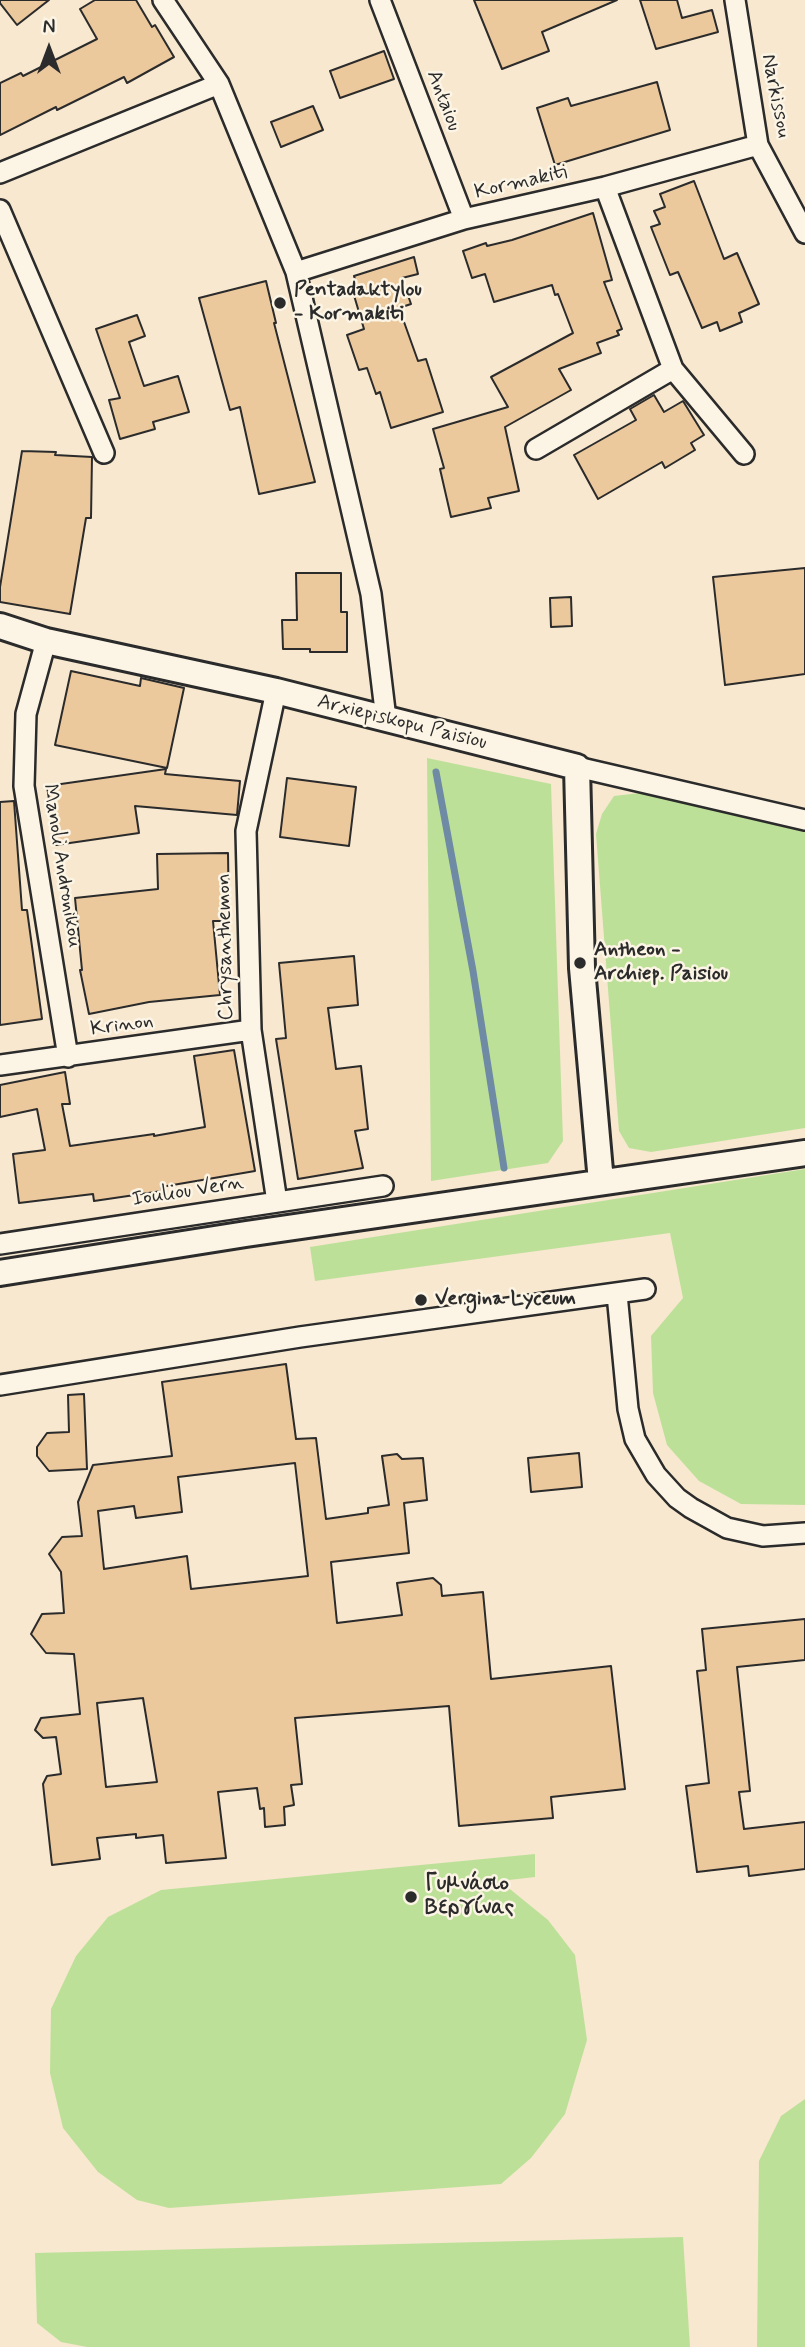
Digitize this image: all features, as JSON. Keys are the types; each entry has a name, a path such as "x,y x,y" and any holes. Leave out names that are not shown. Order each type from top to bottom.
{"street":[{"path":"163,0 219,84 296,272 371,594 386,719"},
{"name":"Antaiou","path":"380,0 464,219"},
{"name":"Narkissou","path":"735,0 758,145 805,233"},
{"path":"0,173 219,84"},
{"name":"Kormakiti","path":"296,272 464,219 605,187 758,145"},
{"path":"605,187 673,369 744,454"},
{"path":"0,210 104,453"},
{"path":"536,449 673,369"},
{"name":"Arxiepiskopu Paisiou","path":"0,626 46,641 276,691 577,767 805,820"},
{"name":"Manoli Andronikou","path":"46,641 26,714 24,786 68,1057"},
{"name":"Chrysanthemon","path":"276,691 246,831 251,1030 277,1202"},
{"path":"577,767 582,968 601,1182"},
{"name":"Krinon","path":"0,1065 251,1030"},
{"path":"0,1273 805,1153"},
{"name":"Iouliou Vern","path":"0,1244 383,1186"},
{"path":"0,1385 300,1337 645,1289"},
{"path":"617,1294 628,1409 635,1439 656,1475 691,1508 727,1528 764,1536 805,1533"}],"green space":[{"path":"427,758 551,784 563,1141 548,1163 431,1181"},
{"path":"640,793 805,832 805,1128 651,1152 629,1148 619,1131 596,834 602,814 614,796"},
{"path":"805,1169 805,1505 741,1504 699,1481 667,1445 653,1393 651,1336 683,1298 670,1233 315,1281 310,1247"},
{"path":"535,1854 535,1877 500,1881 548,1920 575,1955 587,2040 565,2114 531,2158 501,2184 169,2208 137,2200 98,2172 63,2128 50,2073 51,2009 76,1956 108,1917 161,1890"},
{"path":"805,2099 805,2347 757,2347 759,2161 781,2116"},
{"path":"683,2237 690,2347 87,2347 61,2342 37,2323 35,2253"}],"building":[{"path":"0,0 49,0 17,25"},
{"path":"95,0 136,0 174,57 127,83 124,77 0,135 0,83 21,73 23,76 97,39 80,9"},
{"path":"474,0 617,0 542,32 549,51 502,69"},
{"path":"640,0 677,0 682,18 712,10 718,32 656,49"},
{"path":"384,51 394,79 340,98 330,71"},
{"path":"657,82 670,130 555,165 537,108 568,98 571,106"},
{"path":"313,106 323,130 281,147 271,122"},
{"path":"694,181 724,259 737,253 759,304 739,313 742,322 720,331 717,322 702,328 678,272 670,275 651,227 660,224 654,211 665,207 660,194"},
{"path":"593,213 612,280 604,282 622,329 617,331 619,335 597,343 601,353 559,369 571,390 505,427 519,491 488,498 491,508 451,517 440,469 444,468 433,429 508,407 491,377 573,333 552,285 494,302 485,274 472,278 463,251 486,243 487,246 512,240"},
{"path":"414,257 418,274 402,278 411,304 399,308 418,361 426,359 443,412 391,428 380,392 376,394 367,368 359,370 347,335 364,329 353,292 357,286 354,276"},
{"path":"266,281 274,323 315,482 259,494 240,407 230,410 199,298"},
{"path":"137,315 145,336 129,342 144,386 178,376 189,412 153,422 155,429 120,439 109,400 120,398 96,329"},
{"path":"654,395 664,412 683,401 704,435 691,443 695,450 665,468 662,462 598,499 574,455 636,420 630,409"},
{"path":"22,451 92,457 91,518 86,518 70,614 0,602 0,587"},
{"path":"805,568 805,674 725,685 713,577"},
{"path":"296,573 341,573 341,612 347,612 347,652 283,649 282,620 297,620"},
{"path":"571,597 572,626 551,627 550,598"},
{"path":"71,671 140,686 141,678 184,688 167,768 55,745"},
{"path":"166,769 165,774 240,781 237,815 135,806 139,833 56,845 47,786"},
{"path":"287,778 356,787 349,846 280,837"},
{"path":"14,801 22,910 27,910 42,1019 0,1025 0,802"},
{"path":"228,853 229,921 213,921 220,995 149,1002 89,1014 80,970 75,898 158,889 157,854"},
{"path":"354,956 358,1005 328,1008 336,1069 361,1066 368,1129 355,1131 363,1168 298,1179 276,1039 286,1038 279,963"},
{"path":"234,1050 255,1171 161,1187 162,1191 94,1201 93,1194 19,1203 13,1154 45,1150 37,1109 0,1117 0,1085 65,1072 70,1104 62,1104 70,1146 154,1136 205,1127 194,1056"},
{"path":"286,1364 296,1439 316,1438 326,1519 368,1513 368,1508 389,1505 382,1456 397,1454 402,1459 423,1458 427,1500 404,1503 409,1553 331,1562 337,1623 402,1615 397,1583 433,1578 441,1585 442,1596 483,1592 491,1679 611,1666 625,1789 551,1797 553,1818 459,1826 449,1706 295,1718 302,1784 291,1785 294,1805 284,1807 285,1825 265,1827 264,1808 260,1809 257,1788 218,1792 226,1858 166,1863 163,1835 136,1838 136,1834 97,1838 100,1859 52,1865 43,1784 47,1776 61,1774 56,1737 43,1738 35,1730 41,1718 80,1714 74,1654 46,1653 31,1634 42,1614 64,1613 61,1572 49,1554 62,1537 82,1536 78,1502 93,1465 172,1456 162,1382","holes":["295,1463 308,1576 191,1589 187,1556 104,1569 98,1511 134,1506 136,1518 182,1512 178,1477","143,1698 157,1782 106,1787 97,1703"]},
{"path":"84,1394 87,1469 49,1471 37,1456 37,1447 47,1433 69,1432 68,1395"},
{"path":"579,1453 582,1487 531,1492 528,1458"},
{"path":"805,1619 805,1660 737,1667 750,1791 739,1792 744,1829 805,1822 805,1869 749,1876 748,1866 697,1872 686,1786 709,1783 697,1671 706,1670 702,1629"}],"waterway":[{"path":"436,772 473,971 504,1168"}],"place":[{"name":"Pentadaktylou - Kormakiti","path":"280,303"},
{"name":"Antheon - Archiep. Paisiou","path":"580,963"},
{"name":"Vergina Lyceum","path":"421,1300"},
{"name":"Γυμνάσιο Βεργίνας","path":"411,1897"}]}
